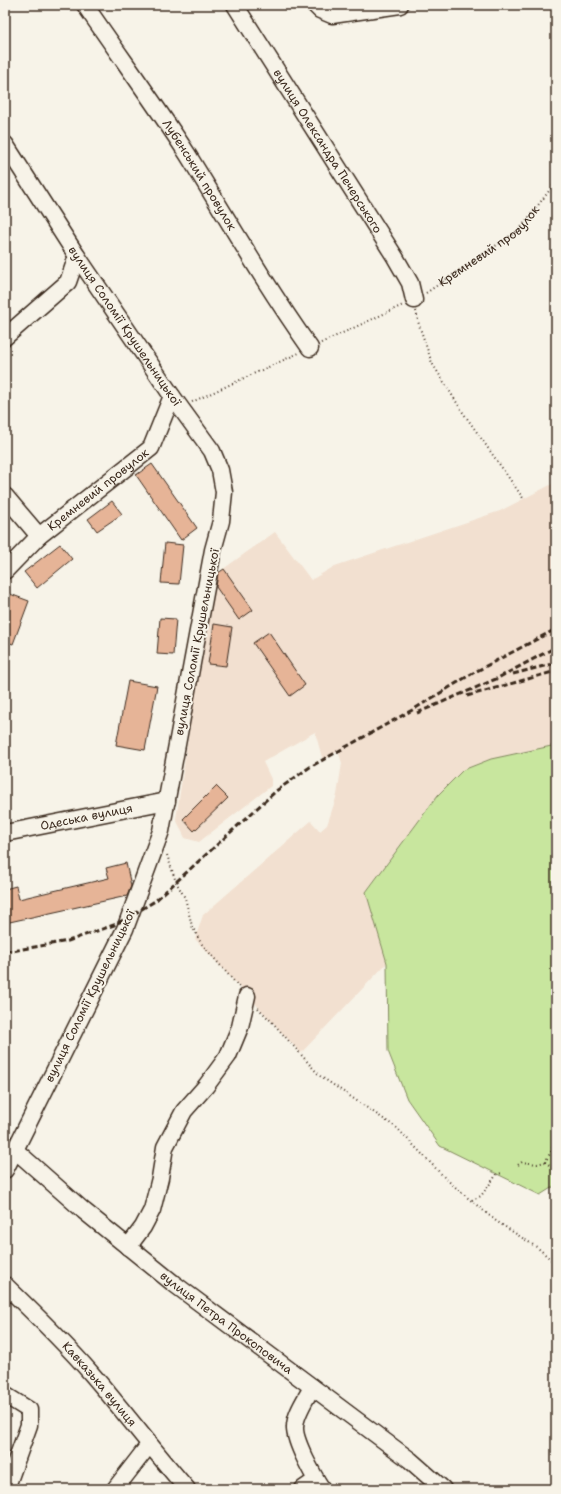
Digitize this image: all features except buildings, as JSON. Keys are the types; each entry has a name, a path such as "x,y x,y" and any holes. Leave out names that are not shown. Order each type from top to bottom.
{"street":[{"name":"Лубенський провулок","path":"85,5 187,154 236,235 310,348"},
{"name":"вулиця Олександра Печерського","path":"236,5 395,257 410,283 414,300"},
{"path":"315,5 320,10 332,16 400,5"},
{"name":"вулиця Соломії Крушельницької","path":"5,144 77,256 172,396 212,451 220,470 224,492 222,521 213,550 162,831 125,929 5,1170"},
{"path":"5,337 68,282 77,256"},
{"name":"Кремневий провулок","path":"5,571 39,536 151,448 172,396"},
{"path":"5,496 39,536"},
{"name":"Одеська вулиця","path":"5,833 167,801"},
{"path":"128,1247 143,1227 152,1210 160,1178 165,1148 184,1111 228,1056 240,1028 247,996"},
{"name":"вулиця Петра Прокоповича","path":"15,1150 128,1247 180,1288 410,1460 443,1489"},
{"name":"Кавказька вулиця","path":"5,1285 90,1372 187,1489"},
{"path":"303,1489 319,1484 296,1439 295,1427 296,1419 312,1387"},
{"path":"5,1395 29,1410 29,1425 6,1489"},
{"path":"116,1489 149,1445"}],"path":[{"name":"Кремневий провулок","path":"414,300 519,230 556,182"},
{"path":"414,300 419,325 432,363 462,411 523,498"},
{"path":"166,851 176,882 185,898 192,926 201,943 320,1076 396,1128 446,1179 501,1225 538,1248 556,1264"},
{"path":"518,1165 522,1162 537,1164 545,1162 551,1152 556,1138"},
{"path":"545,1162 556,1170"},
{"path":"472,1200 481,1196 497,1174 502,1174"}],"shaded area":[{"path":"556,482 556,745 491,759 463,770 438,795 366,892 387,963 301,1053 195,939 203,915 311,821 320,831 327,825 337,795 342,763 338,751 323,761 315,732 263,762 271,779 271,786 199,842 185,838 176,819 212,577 275,532 311,580 335,566 500,511"}],"green space":[{"path":"556,745 556,1185 540,1195 440,1146 407,1099 388,1051 387,963 366,892 438,795 463,770 491,759"}],"railway":[{"path":"5,950 12,951 68,941 114,925 129,917 155,901 276,791 310,767 414,709 473,673 556,629"},
{"path":"417,713 496,679 556,647"},
{"path":"513,674 556,663"},
{"path":"467,696 556,671"}]}
